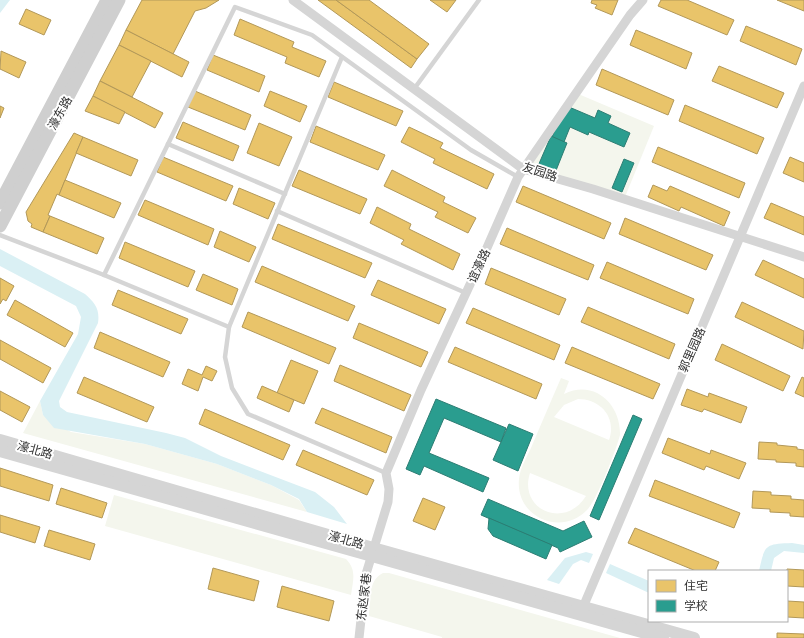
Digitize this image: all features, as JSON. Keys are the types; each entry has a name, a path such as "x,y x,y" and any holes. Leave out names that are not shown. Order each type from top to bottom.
{"main road":[{"name":"濠东路","path":"0,203 107,0"},
{"name":"濠东路","path":"0,226 119,0"}],"street":[{"name":"友园路","path":"293,0 523,169 593,189 740,235 804,257"},
{"name":"谊濠路","path":"386,473 421,390 518,177 630,15 643,0"},
{"name":"郭里园路","path":"581,610 804,86"},
{"name":"濠北路","path":"0,440 372,552"},
{"name":"濠北路","path":"0,451 581,610 694,638"},
{"path":"372,552 388,502 389,489 386,473"},
{"name":"东赵家巷","path":"359,638 366,574 372,552"},
{"name":"濠北路","path":"581,610 663,638"}],"lane":[{"path":"414,89 479,0"},
{"path":"104,275 235,7 312,35 471,150 518,177"},
{"path":"342,57 229,327 225,358 232,388 248,414 386,473"},
{"path":"168,144 285,194"},
{"path":"277,212 466,293"},
{"path":"0,235 104,275 229,327"}],"shaded area":[{"path":"0,0 10,0 0,13"},
{"path":"576,93 654,126 625,197 524,164","holes":["569,107 595,118 599,111 611,116 608,123 630,133 624,147 589,132 588,135 570,127 564,142 552,137","624,159 634,163 621,192 612,188"]},
{"path":"0,249 85,294 92,300 96,307 98,323 59,401 60,407 67,412 185,438 221,456 315,492 334,507 347,524 307,512 299,499 271,485 217,464 145,444 54,428 43,415 40,401 78,334 81,317 76,306 0,266"},
{"path":"561,378 569,381 564,394 575,390 586,390 596,392 604,398 611,405 616,414 620,435 601,486 591,505 576,518 565,522 553,522 542,519 532,513 524,504 520,492 519,479 522,467","holes":["578,399 594,402 605,411 611,424 609,440 554,417 564,405","530,473 586,496 577,506 567,512 556,513 546,511 537,506 531,497 528,486"]},
{"path":"40,401 43,415 71,432 145,444 217,464 271,485 299,500 307,512 23,433"},
{"path":"114,495 346,559 352,567 353,572 351,595 105,526"},
{"path":"792,543 804,545 804,553 784,551 774,558 771,570 759,570 765,551 771,545"},
{"path":"586,552 593,554 589,563 581,560 573,564 559,584 547,580 565,558"},
{"path":"610,564 648,581 648,593 606,573"},
{"path":"383,573 389,573 620,638 442,638 369,616 372,586 378,576"}],"building: 住宅":[{"path":"142,0 219,0 206,8 195,11 173,54 126,30"},
{"path":"318,0 336,0 417,59 411,68"},
{"path":"336,0 369,0 429,44 417,59"},
{"path":"430,0 456,0 447,12"},
{"path":"592,0 618,0 612,15 595,8 597,5 591,3"},
{"path":"661,0 687,0 734,20 727,35 658,6"},
{"path":"777,0 804,0 804,11"},
{"path":"26,9 51,20 44,35 19,24"},
{"path":"240,19 294,42 292,47 326,61 319,77 285,63 287,57 234,35"},
{"path":"746,26 802,49 796,65 740,41"},
{"path":"126,30 189,62 182,77 119,45"},
{"path":"636,30 692,53 686,69 630,45"},
{"path":"119,45 151,61 132,97 100,81"},
{"path":"1,51 26,62 19,78 0,69"},
{"path":"213,55 265,76 259,92 207,70"},
{"path":"719,66 784,93 777,108 712,81"},
{"path":"602,69 674,100 668,115 596,85"},
{"path":"100,81 163,113 155,128 93,96"},
{"path":"334,82 403,111 396,126 328,97"},
{"path":"195,91 251,115 245,130 188,107"},
{"path":"270,91 307,106 300,122 264,106"},
{"path":"93,96 125,112 119,124 85,111"},
{"path":"685,105 764,138 757,154 679,121"},
{"path":"0,106 4,108 0,118"},
{"path":"183,122 239,146 233,161 176,138"},
{"path":"259,123 292,137 279,166 247,153"},
{"path":"316,126 385,155 378,170 310,142"},
{"path":"409,127 443,143 440,148 494,174 487,189 433,163 435,159 401,142"},
{"path":"74,133 83,137 59,195 57,194 48,215 50,216 43,232 31,227 32,224 28,221 26,212"},
{"path":"83,137 138,160 131,176 76,153"},
{"path":"658,147 745,183 739,198 652,162"},
{"path":"163,157 233,186 226,201 157,172"},
{"path":"790,157 804,163 804,182 783,173"},
{"path":"299,170 367,199 360,214 292,186"},
{"path":"392,170 445,197 443,202 476,218 468,233 435,217 438,212 384,186"},
{"path":"65,180 121,203 114,218 59,195"},
{"path":"653,185 667,191 670,186 730,212 724,226 681,207 679,211 648,197"},
{"path":"523,186 611,223 604,239 516,202"},
{"path":"239,188 275,203 268,219 233,204"},
{"path":"145,200 214,229 208,245 138,215"},
{"path":"771,203 804,217 804,235 764,218"},
{"path":"377,207 411,224 409,229 460,254 453,270 401,244 404,240 370,223"},
{"path":"50,216 104,238 97,254 43,232"},
{"path":"625,218 713,255 706,270 619,234"},
{"path":"278,224 372,263 365,278 272,239"},
{"path":"507,228 594,265 588,280 500,244"},
{"path":"220,231 256,247 249,262 214,247"},
{"path":"125,242 195,271 188,287 119,258"},
{"path":"763,260 804,279 804,298 755,275"},
{"path":"607,262 694,299 688,314 600,278"},
{"path":"262,266 355,306 348,321 255,282"},
{"path":"491,268 566,299 559,315 485,284"},
{"path":"203,274 238,289 232,305 196,290"},
{"path":"0,278 14,286 6,301 3,299 0,304"},
{"path":"378,280 446,309 439,324 371,295"},
{"path":"118,290 188,319 181,334 112,305"},
{"path":"15,300 73,333 65,347 7,315"},
{"path":"742,302 804,331 803,349 735,317"},
{"path":"588,307 675,344 669,359 581,322"},
{"path":"473,308 560,345 554,360 466,323"},
{"path":"248,312 336,348 329,364 242,327"},
{"path":"359,323 428,352 421,367 353,338"},
{"path":"100,332 170,362 163,377 94,348"},
{"path":"0,340 51,368 43,383 0,359"},
{"path":"722,344 790,376 783,391 715,360"},
{"path":"455,347 542,384 536,399 448,362"},
{"path":"572,347 660,384 653,399 565,363"},
{"path":"291,360 318,371 304,404 277,393"},
{"path":"340,365 411,395 404,411 334,381"},
{"path":"206,366 217,371 212,381 203,377 198,391 182,384 188,369 202,375"},
{"path":"84,377 154,407 147,422 77,393"},
{"path":"802,377 804,378 804,397 795,393"},
{"path":"262,386 294,400 289,412 257,398"},
{"path":"687,389 708,397 709,393 747,407 741,423 704,409 702,412 681,405"},
{"path":"0,391 30,407 22,422 0,410"},
{"path":"322,408 392,437 386,453 315,423"},
{"path":"205,409 290,445 283,460 199,424"},
{"path":"668,438 710,454 711,450 746,463 739,479 706,466 704,470 662,453"},
{"path":"759,442 777,443 777,445 797,447 797,449 804,450 804,467 796,466 796,463 758,459"},
{"path":"303,450 374,480 367,495 296,465"},
{"path":"0,468 53,485 49,501 0,486"},
{"path":"655,480 740,513 734,528 649,496"},
{"path":"61,488 107,503 102,518 56,504"},
{"path":"753,491 771,492 771,495 791,496 791,499 804,500 804,517 790,516 790,513 770,512 770,509 752,508"},
{"path":"423,498 445,507 435,530 413,521"},
{"path":"0,515 40,527 35,543 0,532"},
{"path":"635,528 719,562 715,570 694,570 628,543"},
{"path":"49,530 95,544 90,560 44,546"},
{"path":"213,568 259,581 254,601 208,589"},
{"path":"787,570 804,570 804,587 788,586"},
{"path":"282,586 334,601 329,621 277,607"},
{"path":"788,601 804,602 804,618 788,617"},
{"path":"777,633 804,634 804,638 777,638"}],"building: 学校":[{"path":"569,107 595,118 598,110 611,116 608,123 630,133 624,147 589,132 588,135 570,127 564,142 552,137 560,119"},
{"path":"551,136 567,143 555,173 538,166"},
{"path":"624,159 634,163 622,192 612,188"},
{"path":"436,399 506,428 501,442 444,418 429,453 489,478 483,492 424,466 420,475 406,469"},
{"path":"633,415 642,419 599,520 590,516"},
{"path":"509,424 533,434 518,471 493,460"},
{"path":"488,499 563,531 584,521 592,537 560,552 558,548 481,515"},
{"path":"489,518 552,545 546,559 493,536 488,529"}]}
